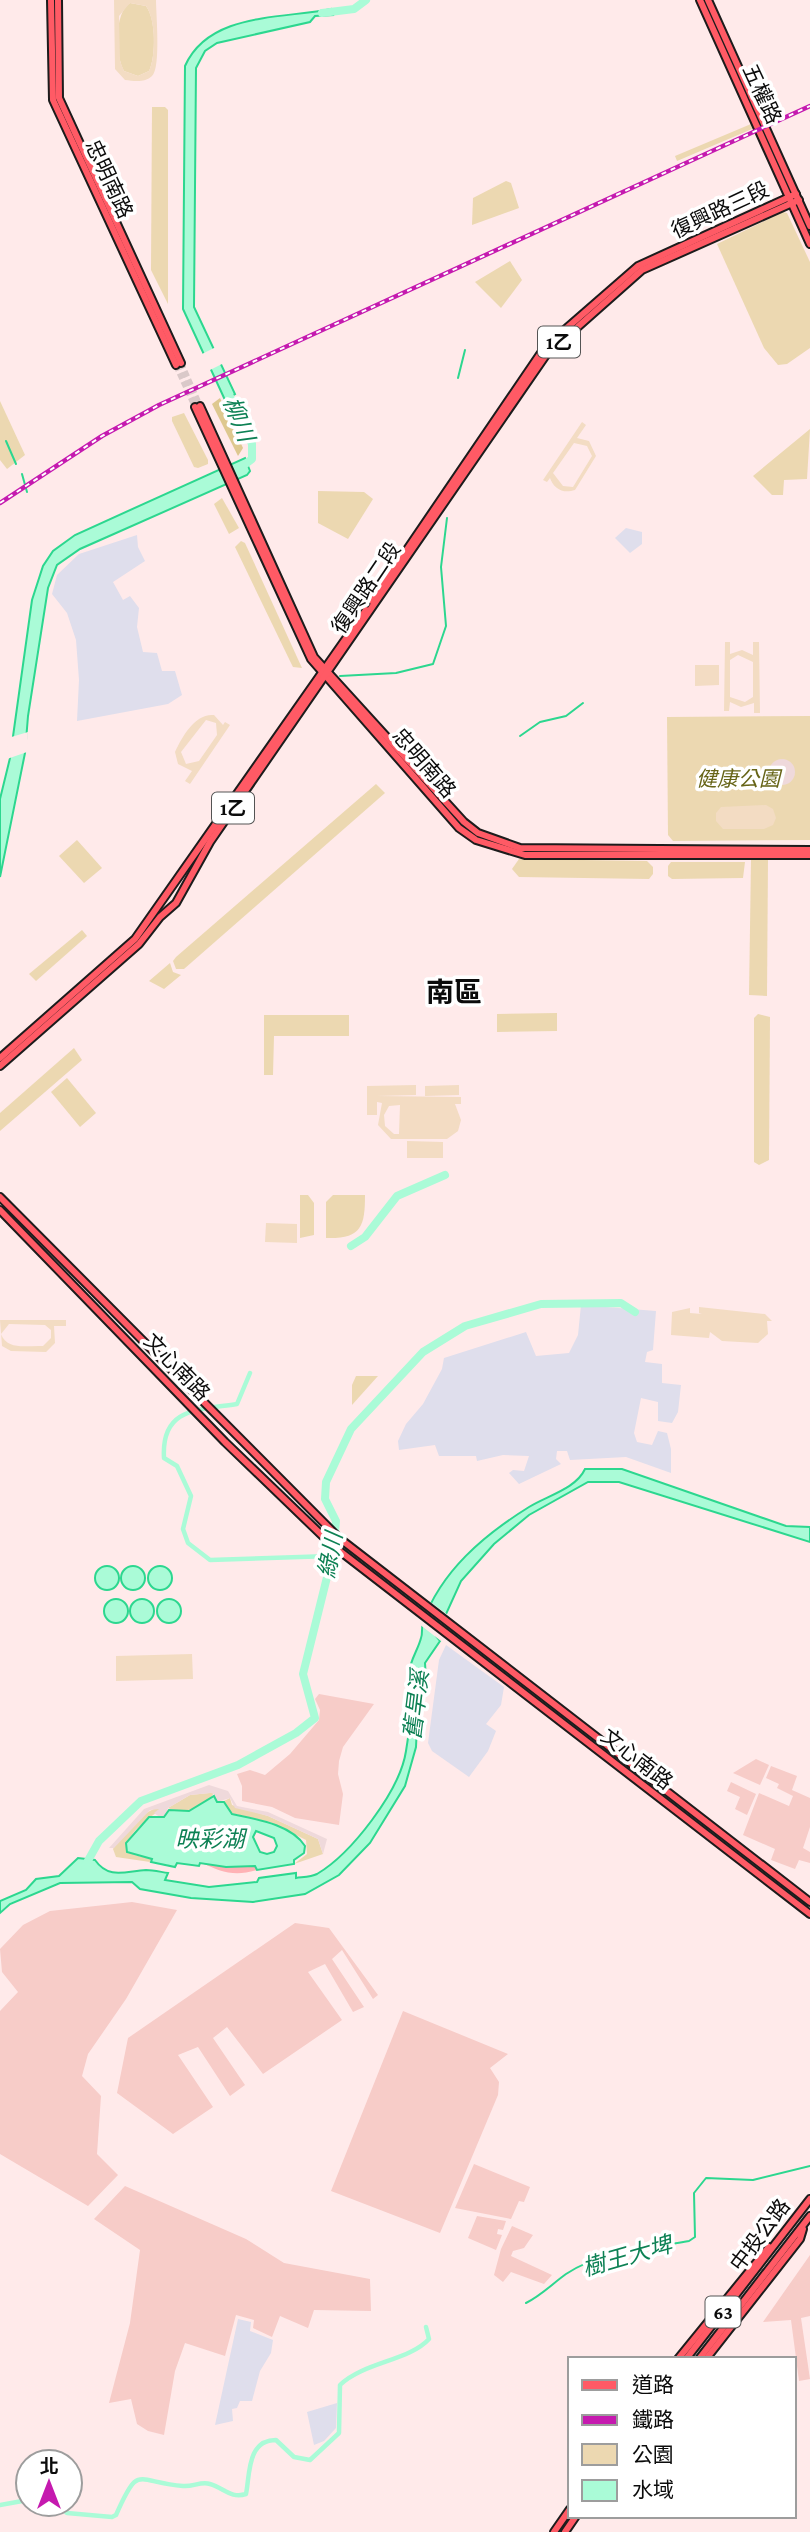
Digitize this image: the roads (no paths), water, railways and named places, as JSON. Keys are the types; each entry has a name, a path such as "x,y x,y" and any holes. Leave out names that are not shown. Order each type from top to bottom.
{"main road":[{"name":"忠明南路","path":"51,0 53,100 178,364 59,98 58,0"},
{"name":"五權路","path":"700,0 794,198"},
{"name":"五權路","path":"708,0 794,198"},
{"path":"794,198 810,226"},
{"path":"794,198 810,244"},
{"name":"復興路三段","path":"659,257 794,198"},
{"name":"復興路三段","path":"667,258 794,198"},
{"name":"復興路二段","path":"325,672 545,347 638,266 659,257"},
{"name":"復興路二段","path":"118,960 176,884 546,355 629,280 667,258"},
{"name":"忠明南路","path":"198,406 305,647 441,810 476,840 524,855 810,855"},
{"name":"忠明南路","path":"325,672 447,807 478,833 501,843 543,850 810,850"},
{"name":"1乙","path":"0,1058 118,960"},
{"name":"1乙","path":"0,1066 118,960"},
{"name":"文心南路","path":"0,1197 339,1538 810,1902"},
{"name":"文心南路","path":"0,1210 225,1442 340,1552 810,1914"},
{"name":"中投公路","path":"688,2357 810,2199"},
{"name":"中投公路","path":"701,2357 810,2216"},
{"path":"708,2357 800,2239 804,2223"},
{"path":"680,2357 787,2227"},
{"path":"554,2532 568,2512"}],"water":[{"path":"331,9 333,15 315,16 310,22 217,43 205,51 196,68 194,307 235,394 225,400 183,309 185,66 196,48 229,27 270,17"},
{"path":"245,458 250,471 247,475 80,549 57,565 48,588 28,716 25,753 0,877 0,799 10,758 32,600 43,566 53,551 75,535"},
{"name":"舊旱溪","path":"585,1469 622,1469 786,1526 810,1527 810,1542 619,1482 588,1482 529,1515 494,1544 461,1581 436,1636 440,1641 425,1663 426,1679 418,1704 416,1747 405,1786 370,1843 339,1875 305,1894 253,1902 191,1898 140,1889 132,1882 60,1883 10,1904 0,1913 0,1901 26,1890 36,1879 59,1876 78,1858 95,1860 112,1872 146,1870 168,1873 165,1880 209,1887 257,1882 259,1878 296,1873 296,1878 310,1876 330,1865 372,1820 402,1767 413,1700 410,1668 422,1636 423,1622 441,1586 480,1542 529,1507 568,1487"},
{"path":"107,1566 116,1569 119,1578 116,1587 107,1590 98,1587 95,1578 98,1569"},
{"path":"133,1566 142,1569 145,1578 142,1587 133,1590 124,1587 121,1578 124,1569"},
{"path":"160,1566 169,1569 172,1578 169,1587 160,1590 151,1587 148,1578 151,1569"},
{"path":"116,1599 125,1602 128,1611 125,1620 116,1623 107,1620 104,1611 107,1602"},
{"path":"142,1599 151,1602 154,1611 151,1620 142,1623 133,1620 130,1611 133,1602"},
{"path":"169,1599 178,1602 181,1611 178,1620 169,1623 160,1620 157,1611 160,1602"},
{"name":"映彩湖","path":"214,1796 217,1802 224,1802 232,1814 272,1824 291,1832 305,1846 304,1853 294,1860 294,1864 257,1870 255,1866 226,1867 200,1863 199,1866 177,1863 175,1867 151,1862 152,1859 127,1852 126,1843 149,1817 164,1817 169,1810 189,1811","holes":["256,1831 274,1838 277,1846 274,1852 267,1854 260,1852 253,1837"]}],"waterway":[{"name":"柳川","path":"322,13 354,9 366,0"},
{"path":"458,378 465,350"},
{"name":"柳川","path":"226,388 252,444 252,459 240,468"},
{"path":"6,441 16,464"},
{"path":"22,474 27,492"},
{"path":"340,676 396,673 433,664 446,626 441,567 447,518"},
{"path":"520,736 540,722 566,716 583,703"},
{"path":"351,1246 365,1237 397,1196 445,1175"},
{"name":"綠川","path":"85,1866 99,1841 141,1801 238,1765 296,1733 315,1718 303,1674 333,1553 336,1521 325,1499 326,1482 351,1429 423,1352 465,1326 541,1304 621,1303 635,1312"},
{"path":"250,1373 237,1404 185,1414 169,1429 164,1458 177,1466 191,1496 183,1529 188,1543 210,1560 331,1556"},
{"name":"舊旱溪","path":"416,1719 420,1686"},
{"name":"樹王大埤","path":"526,2303 566,2274 594,2260 689,2241 695,2237 694,2193 706,2178 753,2180 810,2166"},
{"name":"樹王大埤","path":"84,2515 116,2515 129,2488 140,2480 183,2486 207,2483 232,2494 246,2494 255,2452 267,2442 276,2440 294,2457 310,2460 339,2433 340,2385 361,2371 420,2346 429,2339 426,2327"},
{"name":"樹王大埤","path":"0,2505 14,2502"}],"tunnel":[{"path":"181,363 200,406"},
{"path":"176,365 195,407"}],"railway":[{"path":"0,503 102,436 159,405 810,106"}],"district":[{"name":"南區","path":"454,992"}],"park label":[{"name":"健康公園","path":"738,779"}]}
